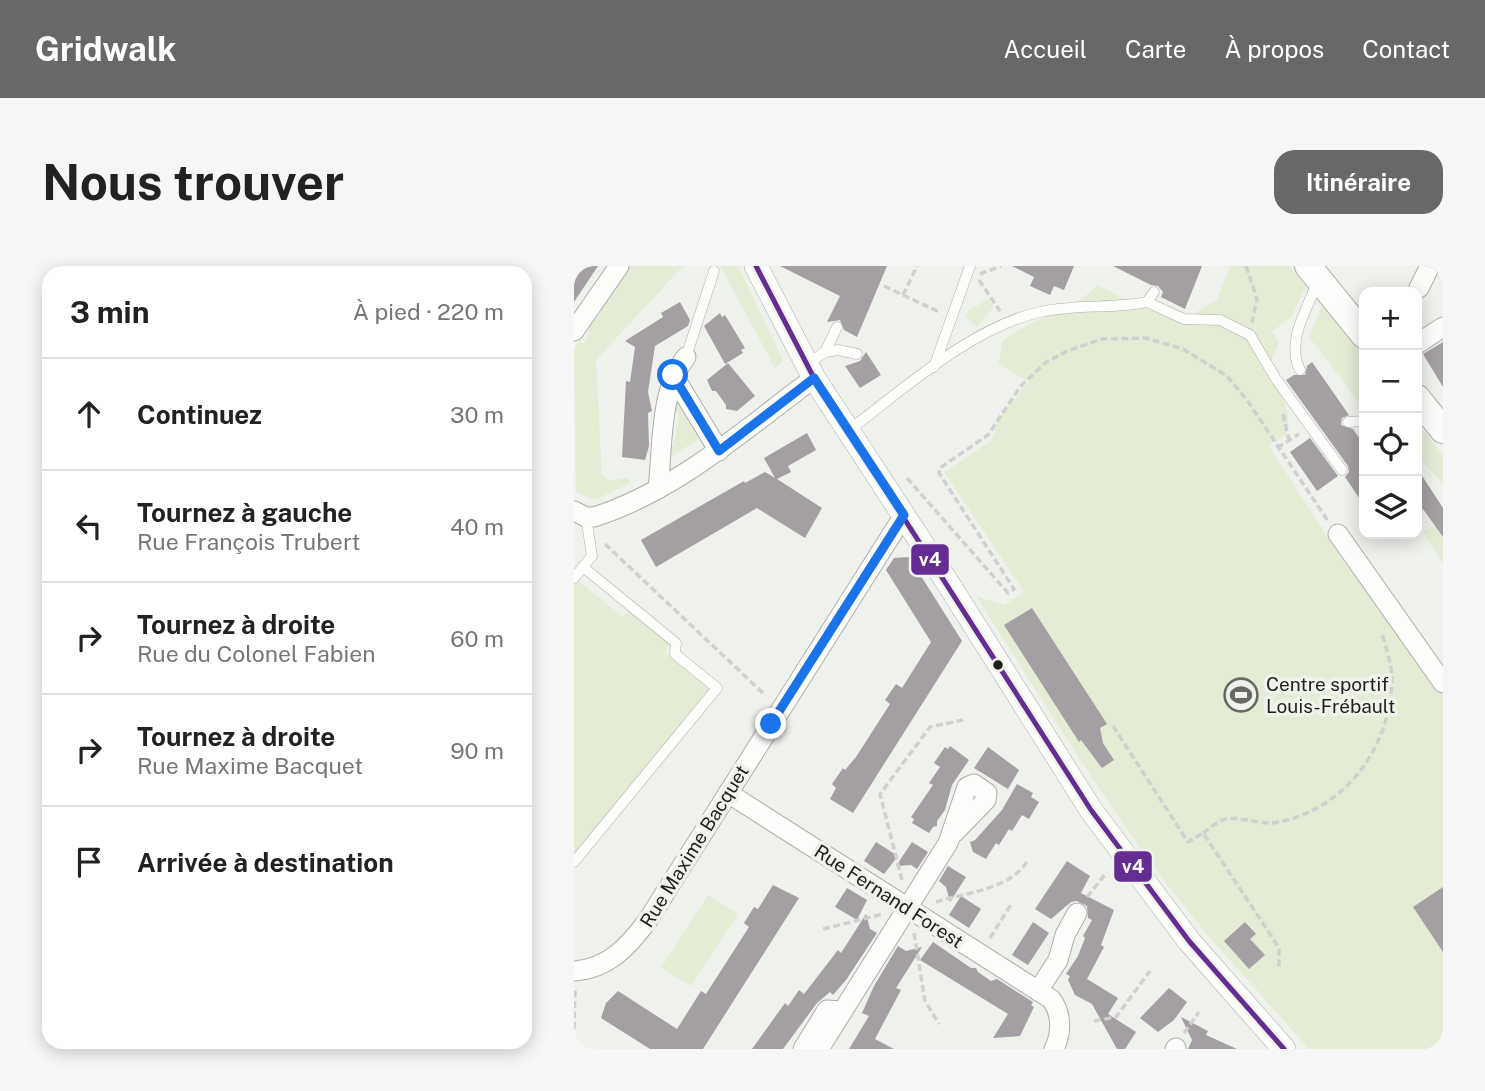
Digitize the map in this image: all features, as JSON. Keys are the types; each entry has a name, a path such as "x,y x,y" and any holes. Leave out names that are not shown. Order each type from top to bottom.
{"main road":[{"path":"1313,273 1359,329"},
{"path":"1422,408 1443,430"}],"street":[{"path":"574,331 619,266"},
{"path":"756,266 810,371 1120,851 1189,941 1284,1049"},
{"path":"1420,287 1430,266"},
{"path":"1422,341 1443,327"},
{"path":"658,489 673,375 686,356"},
{"path":"580,514 602,514 658,489 719,451 810,371"},
{"path":"673,375 719,451"},
{"name":"Rue Maxime Bacquet","path":"574,971 596,968 629,945 664,898 904,515"},
{"path":"1338,534 1443,683"},
{"name":"Rue Fernand Forest","path":"728,793 1044,995"},
{"path":"819,1049 954,833"},
{"path":"1054,1049 1060,1020 1058,1008 1044,995 1065,935 1077,913"},
{"path":"803,1049 827,1010 842,1011"}],"lane":[{"path":"934,368 970,266"},
{"path":"686,356 714,271"},
{"path":"1300,370 1295,355 1297,335 1313,273"},
{"path":"1147,302 1154,292"},
{"path":"849,430 975,338 1007,323 1039,312 1074,306 1147,302 1184,319 1220,320 1250,335 1276,379 1342,470"},
{"path":"810,371 825,352 837,327"},
{"path":"825,352 838,350 857,354"},
{"path":"1348,422 1359,421"},
{"path":"574,578 592,556 580,514"},
{"path":"574,862 717,688 675,654 676,643 583,567"}],"path":[{"path":"903,295 917,266"},
{"path":"1001,266 976,275 1007,323"},
{"path":"1246,266 1257,299 1250,335"},
{"path":"884,286 952,318"},
{"path":"907,478 1008,593 1014,589 939,473 940,468 988,435 1020,387 1045,363 1082,345 1122,337 1167,343 1214,366 1247,400 1277,448 1338,534"},
{"path":"1277,448 1287,441"},
{"path":"596,536 764,694"},
{"path":"1113,726 1188,842 1225,818 1276,823 1311,814 1342,793 1364,768 1389,714 1392,676 1382,632"},
{"path":"904,886 880,794 930,727 963,720"},
{"path":"1203,832 1274,940 1279,949 1279,967"},
{"path":"930,903 1004,882 1023,869 1027,861"},
{"path":"1092,889 1107,872"},
{"path":"985,946 1012,903"},
{"path":"823,929 888,913"},
{"path":"913,928 925,1001 939,1024"},
{"path":"1094,1021 1116,1017 1150,971"},
{"path":"574,1029 576,998"},
{"path":"1192,1019 1199,1012"}],"green space":[{"path":"629,266 683,266 596,360 602,475 609,480 628,478 630,483 595,500 576,492 574,351 579,341 583,344 590,333 586,329"},
{"path":"720,266 738,266 783,360 775,368"},
{"name":"Centre sportif Louis-Frébault","path":"1230,266 1289,266 1306,287 1292,316 1272,332 1279,342 1267,372 1284,402 1288,426 1286,435 1268,445 1348,568 1354,565 1443,692 1443,1049 1309,1049 1212,939 1157,871 1087,770 976,596 1004,605 1024,592 944,472 991,441 1000,417 1029,382 998,364 1003,341 1026,326 1075,303 1097,285 1141,308 1186,318 1217,300"},
{"path":"989,299 994,307 976,327 965,315"},
{"path":"1322,305 1359,350 1359,402 1309,337"},
{"path":"676,399 699,439 667,459 668,445 674,446 679,413 672,411"},
{"path":"1422,429 1443,455 1443,484 1422,461"},
{"path":"1443,520 1443,564 1423,532"},
{"path":"577,580 623,617 630,610 671,643 665,652 711,690 574,856 574,584"},
{"path":"708,895 738,914 691,986 661,968"}],"building":[{"path":"574,266 598,266 574,302"},
{"path":"780,266 887,266 857,337 844,330 840,320 827,322 840,296"},
{"path":"1012,266 1074,266 1064,290 1054,286 1050,295 1030,286 1034,277"},
{"path":"1113,266 1202,266 1185,309 1161,297 1163,292 1158,286"},
{"path":"680,302 690,320 688,326 655,346 648,392 652,411 648,413 649,446 645,460 622,457 626,381 630,382 635,347 625,341 663,317 661,313"},
{"path":"720,313 722,317 725,315 745,348 741,350 743,353 725,364 704,326"},
{"path":"1443,342 1443,387 1423,354"},
{"path":"866,352 881,375 860,388 845,366 860,361"},
{"path":"1312,362 1349,415 1342,418 1341,425 1353,429 1359,438 1359,498 1345,477 1349,472 1348,466 1286,380 1294,375 1305,375 1307,366"},
{"path":"728,363 755,396 737,411 726,409 726,405 716,391 712,391 707,380"},
{"path":"807,433 816,450 788,466 791,472 777,479 822,508 805,538 757,508 656,567 641,540 744,481 745,483 765,472 775,478 764,458"},
{"path":"1310,438 1338,476 1317,491 1290,452"},
{"path":"1422,476 1443,508 1443,537 1423,509"},
{"path":"909,557 962,641 853,813 830,799 836,788 832,784 843,768 845,770 856,757 890,704 885,700 896,684 902,688 931,642 886,570 894,558"},
{"path":"1032,608 1107,724 1100,728 1103,743 1114,760 1102,768 1081,740 1079,742 1004,625"},
{"path":"950,746 969,760 952,785 937,826 929,833 912,823 914,819 911,817 933,785 929,783 940,767 934,763 945,747 948,749"},
{"path":"988,747 1019,770 1008,789 974,768"},
{"path":"1017,784 1033,793 1031,797 1039,802 1029,819 1022,815 999,845 996,843 986,859 973,852 970,842 975,840 1002,810"},
{"path":"876,842 898,856 884,874 864,861"},
{"path":"912,842 928,852 917,869 911,865 896,866"},
{"path":"1067,861 1090,876 1081,893 1114,910 1101,945 1104,947 1087,979 1118,998 1108,1014 1136,1032 1125,1049 1117,1049 1092,1004 1075,995 1068,980 1070,976 1066,974 1078,956 1085,938 1083,936 1092,920 1088,918 1087,906 1077,901 1071,902 1051,919 1035,909"},
{"path":"948,866 966,877 950,902 946,887 939,881"},
{"path":"773,885 799,898 703,1049 650,1049 601,1018 606,1003 618,991 677,1029 701,991 706,994 749,927 744,923 754,907 758,909"},
{"path":"1443,887 1443,952 1413,907"},
{"path":"847,888 867,900 857,920 835,907"},
{"path":"961,896 981,909 969,928 949,915"},
{"path":"866,914 870,929 877,933 846,980 833,995 830,992 817,1003 783,1049 752,1049 785,1003 788,1006 799,990 804,994 838,950 841,953"},
{"path":"1033,922 1049,933 1028,965 1012,955"},
{"path":"1245,922 1256,934 1250,939 1265,955 1249,969 1224,941"},
{"path":"933,942 971,968 976,968 991,981 997,979 1033,1002 1031,1005 1034,1007 1020,1036 993,1038 1008,1014 920,960"},
{"path":"898,946 906,951 922,947 896,988 901,990 875,1039 894,1049 849,1049 869,1016 862,1013 874,986"},
{"path":"1169,988 1187,1002 1174,1020 1158,1032 1140,1018"},
{"path":"1181,1017 1208,1031 1206,1035 1237,1049 1188,1049 1192,1040"}],"transit line":[{"name":"v4","path":"756,266 814,378 1091,810 1189,941 1284,1049"}],"place":[{"name":"Centre sportif Louis-Frébault","path":"1241,695"}],"route":[{"path":"673,375 719,451 814,378 904,515 771,724"}]}
